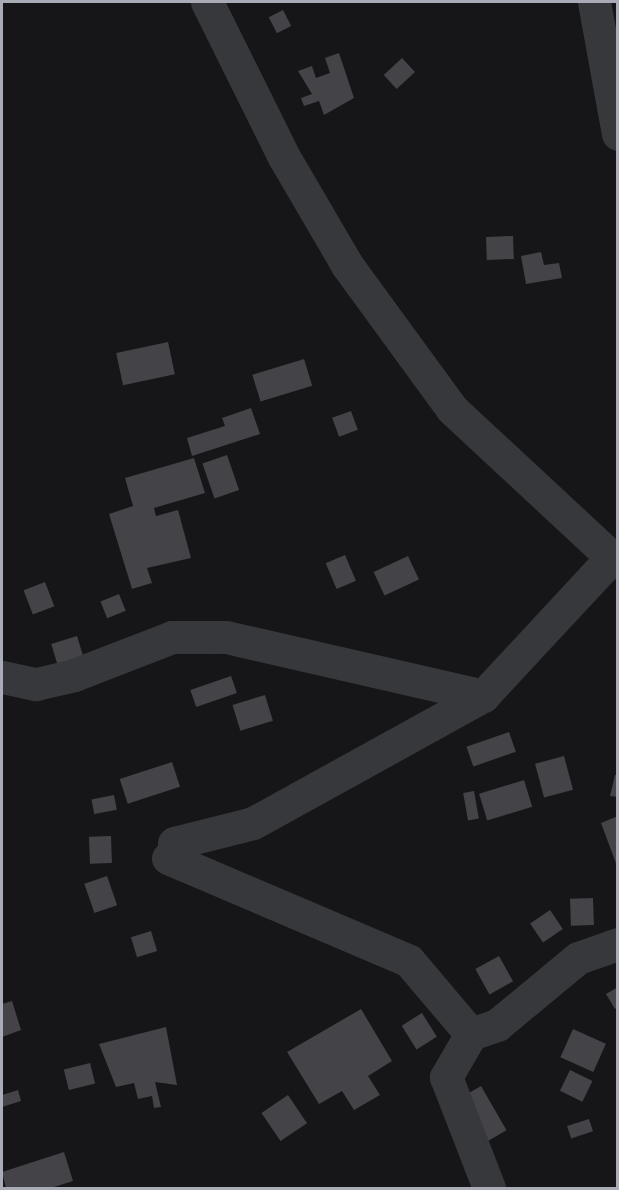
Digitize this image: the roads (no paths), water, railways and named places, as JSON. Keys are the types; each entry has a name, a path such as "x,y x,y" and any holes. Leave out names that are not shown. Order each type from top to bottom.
{"street":[{"path":"207,2 284,157 347,266 452,409 615,560 483,696 254,823 171,850 409,960 471,1034"},
{"path":"594,2 618,134"},
{"path":"2,677 36,684 74,675 172,638 226,637 483,696"},
{"path":"489,1188 446,1077 471,1034 497,1025 578,958 618,944"}]}
